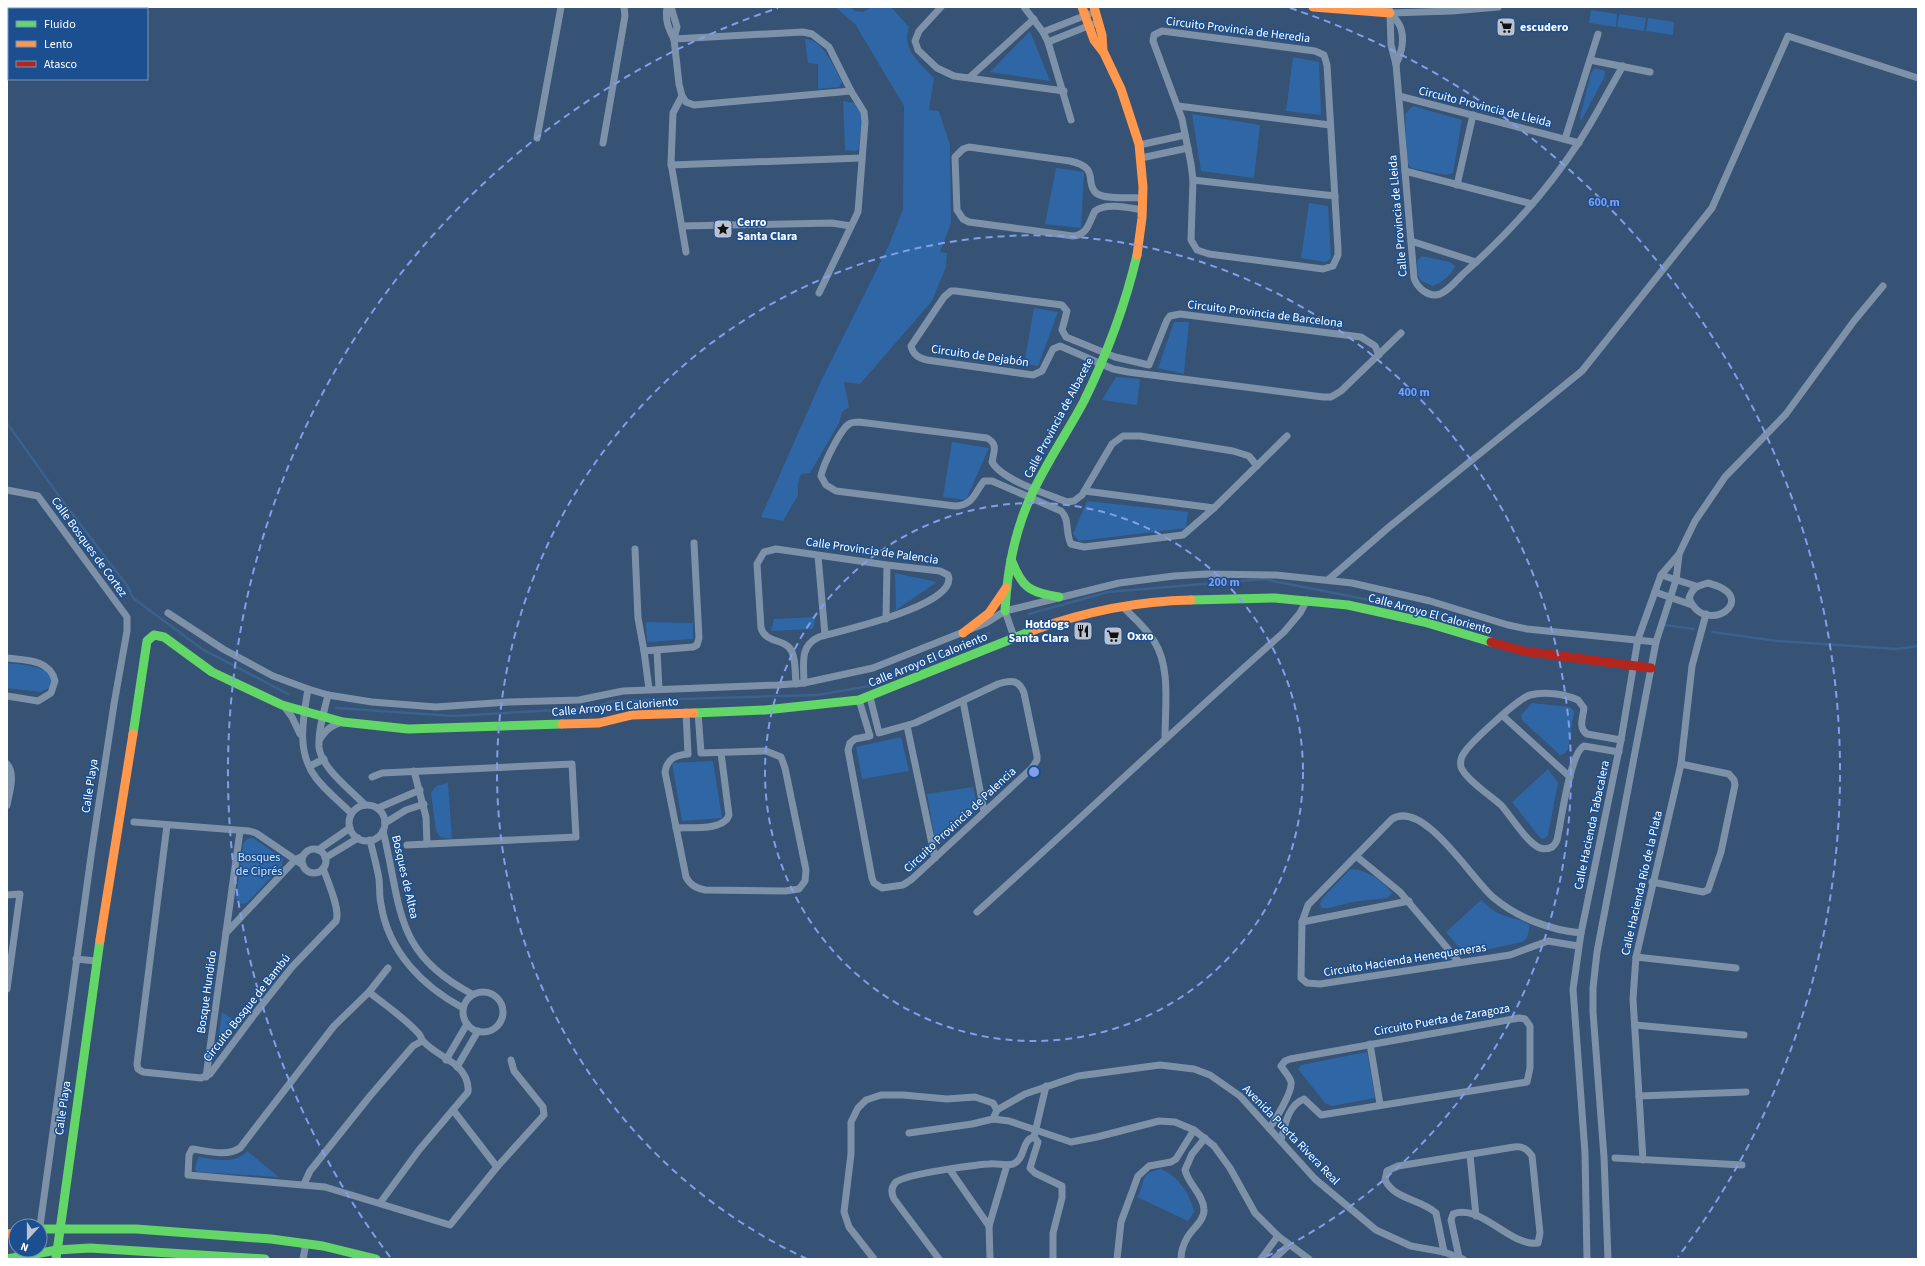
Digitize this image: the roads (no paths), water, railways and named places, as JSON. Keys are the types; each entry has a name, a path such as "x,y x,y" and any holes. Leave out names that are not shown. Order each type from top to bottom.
{"street":[{"path":"537,138 561,7"},
{"path":"603,143 625,16 624,7"},
{"path":"667,7 666,15 668,28 674,39"},
{"path":"671,7 677,27 674,39 679,84 682,96 686,102 694,105 851,91"},
{"path":"941,7 919,31 915,41 916,45 936,68 954,76 1064,91"},
{"path":"1024,7 1044,32 1064,91 1071,120"},
{"path":"1313,7 1452,11 1498,7"},
{"path":"1044,32 1084,11 1095,9"},
{"name":"Calle Provincia de Albacete","path":"1093,24 1095,9"},
{"name":"Calle Provincia de Lleida","path":"1389,10 1391,45 1396,64 1411,242 1416,283 1420,288 1430,293 1438,294 1443,292 1504,236 1532,204 1578,142 1623,66"},
{"name":"Calle Provincia de Lleida","path":"1389,10 1400,27 1402,44 1401,55 1396,64"},
{"name":"Calle Provincia de Albacete","path":"1005,611 1010,558 1018,528 1033,493 1084,401 1106,353 1133,272 1140,239 1143,198 1142,158 1139,145 1125,101 1103,51 1104,44 1084,11"},
{"path":"970,77 1034,19"},
{"path":"1048,42 1093,24"},
{"name":"Circuito Provincia de Heredia","path":"1158,31 1320,53 1324,56 1327,65 1338,255 1333,266 1322,269 1209,254 1197,250 1190,235 1193,180 1188,148 1178,106 1154,41 1154,35 1158,31"},
{"path":"674,39 803,32 812,34 829,47 864,115 859,207 819,293"},
{"name":"Circuito Provincia de Lleida","path":"1565,139 1598,34"},
{"path":"1328,580 1389,527 1582,371 1712,208 1788,36 1918,78"},
{"path":"1590,60 1650,72"},
{"path":"682,96 673,113 671,165 686,252"},
{"name":"Circuito Provincia de Lleida","path":"1399,96 1578,142"},
{"path":"1178,106 1330,125"},
{"path":"1457,184 1473,115"},
{"path":"1139,145 1185,136"},
{"path":"1143,198 1099,195 1094,190 1088,170 1078,163 1070,161 969,147 963,149 955,157 956,210 969,222 1073,236 1083,234 1097,208 1111,206 1143,210"},
{"path":"1142,158 1188,148"},
{"path":"671,165 862,158"},
{"path":"1405,171 1532,204"},
{"path":"1193,180 1335,196"},
{"path":"682,226 832,223 851,226"},
{"path":"1411,242 1476,262"},
{"path":"1608,1259 1604,1157 1593,988 1598,945 1656,642 1676,580 1679,554 1695,520 1725,477 1786,414 1854,321 1883,286"},
{"name":"Circuito de Dejabón","path":"1101,364 1060,346 1053,349 1042,371 1033,375 927,360 916,356 912,352 911,346 944,297 950,291 956,291 1057,303 1062,305 1067,311 1062,330 1063,334 1066,337 1106,353"},
{"name":"Circuito Provincia de Barcelona","path":"1150,375 1149,365 1167,320 1170,316 1180,314 1361,337 1375,346 1379,355"},
{"path":"1101,364 1113,369 1150,375 1311,396 1331,397 1346,388 1401,333"},
{"path":"1106,353 1131,362 1149,365"},
{"path":"1258,466 1249,456 1233,451 1140,436 1123,436 1112,444 1085,491 1071,502 1033,493 987,480 982,484 972,500 967,504 956,506 836,491 826,485 821,476 824,465 849,424 859,422 987,438 994,443 996,447 992,462 998,471 1033,493 1058,509 1064,514 1067,520 1067,536 1071,544 1084,546 1183,534 1214,508 1258,466 1288,436"},
{"name":"Calle Bosques de Cortez","path":"7,490 38,496 127,617"},
{"path":"1085,491 1214,508"},
{"path":"644,651 693,648 697,645 699,638 694,543"},
{"path":"635,549 638,618 649,690"},
{"name":"Calle Provincia de Palencia","path":"796,684 795,662 792,650 783,643 767,638 761,628 757,564 761,555 769,550 940,571 948,575 948,584 943,593 886,619 825,636 810,642 804,650 804,682"},
{"name":"Calle Hacienda Tabacalera","path":"1587,1259 1585,1153 1574,1016 1574,989 1578,946 1619,752 1638,640 1662,575 1679,554"},
{"path":"818,556 825,636"},
{"path":"1010,558 1019,582 1030,591 1059,598"},
{"path":"886,619 887,565"},
{"name":"Calle Arroyo El Caloriento","path":"168,613 223,649 273,676 308,689 328,695 372,702 436,707 509,702 579,700 623,690 796,684 873,668 986,623 1005,611 1119,583 1174,576 1206,574 1276,576 1352,583 1404,594 1527,629 1656,642"},
{"path":"1662,575 1696,586 1708,583 1718,586 1728,592 1732,600 1730,608 1726,613 1719,615 1706,614 1696,610 1689,598 1692,590 1696,586"},
{"path":"962,633 989,613 1006,588"},
{"path":"1655,592 1692,605"},
{"name":"Calle Arroyo El Caloriento","path":"154,635 164,637 212,672 282,705 343,722 408,729 461,729 599,723 632,715 765,710 859,700 870,697 1014,637 1065,619 1122,607 1175,600 1215,598 1245,597 1307,600 1348,605 1392,614 1523,650 1651,668"},
{"path":"977,912 1132,771 1165,738 1284,632 1295,619 1307,600"},
{"path":"1122,607 1147,632 1154,641 1160,654 1165,682 1165,738"},
{"path":"1005,611 1014,637"},
{"name":"Calle Hacienda Río de la Plata","path":"1643,1160 1633,982 1636,956 1652,882 1681,764 1692,666 1706,614"},
{"name":"Calle Playa","path":"41,1218 76,959 114,704 127,631 127,617"},
{"name":"Calle Playa","path":"56,1255 58,1228 96,961 127,776 143,662 147,641 154,635"},
{"path":"657,650 659,689"},
{"path":"7,658 42,663 52,672 55,681 48,697 38,701 7,696"},
{"name":"Circuito Provincia de Palencia","path":"1011,680 1020,684 1024,693 1037,760 1032,768 912,879 903,885 882,888 874,883 872,878 848,750 850,743 855,739 907,726 1011,680"},
{"path":"302,738 302,725 308,689"},
{"path":"1619,752 1584,746 1580,748 1576,755 1570,777 1557,840 1551,848 1540,848 1531,841 1502,806 1467,776 1461,768 1460,763 1464,752 1503,716 1519,702 1530,695 1537,694 1569,697 1582,703 1584,708 1581,728 1583,732 1621,740"},
{"path":"328,695 319,748 327,766 365,805"},
{"path":"870,697 879,733"},
{"path":"859,700 870,736"},
{"path":"962,701 984,811"},
{"path":"282,705 292,717 302,738 310,766 317,779 351,813"},
{"path":"686,712 688,754"},
{"path":"698,712 701,753"},
{"path":"1503,716 1570,777"},
{"path":"320,739 326,730 334,724 343,722"},
{"path":"907,726 935,858"},
{"path":"766,751 781,756 785,768 806,870 803,885 799,889 785,891 705,890 692,886 686,877 665,777 666,767 671,758 688,754 721,753 766,751"},
{"path":"676,828 719,826 727,820 729,815 721,753"},
{"path":"310,766 324,759"},
{"path":"7,764 10,768 12,777 7,805"},
{"path":"372,777 382,773 572,764 576,837 407,845"},
{"path":"1652,882 1703,892 1708,890 1721,852 1735,785 1734,780 1729,774 1681,764"},
{"path":"414,771 424,804 427,844"},
{"path":"378,808 420,790"},
{"path":"385,823 406,810 424,804"},
{"path":"316,872 323,868 325,858 358,838 370,840 375,839 383,831 385,823 382,812 378,808 365,805 360,806 351,813 349,823 350,828 358,838"},
{"name":"Circuito Hacienda Henequeneras","path":"1578,946 1548,941 1510,955 1312,984 1301,978 1302,922 1308,905 1396,816 1406,815 1423,823 1440,838 1494,898 1517,912 1551,929 1581,933"},
{"path":"134,822 256,833 303,865 308,871 316,872 328,882"},
{"name":"Circuito Bosque de Bambú","path":"167,825 137,1064 138,1070 143,1072 206,1077 292,967 336,921 336,910 323,868"},
{"path":"226,934 295,860 303,856 307,851 318,850 350,828"},
{"name":"Bosque Hundido","path":"206,1077 240,831"},
{"name":"Bosques de Altea","path":"383,831 396,900 403,924 413,943 426,962 437,972 472,994"},
{"path":"370,840 379,880 381,904 388,930 403,958 417,976 435,992 463,1008"},
{"path":"318,850 325,858"},
{"path":"303,856 303,865"},
{"path":"1356,856 1392,884 1459,962"},
{"path":"7,895 20,894 7,989"},
{"path":"1302,922 1409,902"},
{"path":"1636,956 1736,968"},
{"path":"76,959 96,961"},
{"path":"388,968 369,992 334,1026 283,1095 240,1148 234,1152 225,1153 192,1149 189,1155 188,1176 304,1184 325,1187 450,1225 497,1166 544,1115 543,1107 514,1071 511,1060"},
{"path":"369,992 410,1025 420,1035 422,1041 457,1067 467,1079 469,1085 468,1092 419,1150 380,1203"},
{"path":"478,992 491,993 501,1002 503,1015 497,1027 491,1030 478,1032 467,1024 463,1018 463,1008 467,999 472,994 478,992"},
{"name":"Circuito Puerta de Zaragoza","path":"1269,1128 1276,1120 1291,1088 1290,1080 1282,1066 1285,1061 1370,1044 1519,1018 1525,1018 1530,1026 1530,1068 1527,1082 1380,1104 1321,1115 1304,1099 1294,1105 1291,1110 1280,1140"},
{"path":"446,1060 467,1024"},
{"path":"1635,1025 1744,1035"},
{"path":"457,1067 478,1032"},
{"path":"304,1184 310,1171 370,1096 414,1046 422,1041"},
{"path":"1370,1044 1380,1104"},
{"name":"Avenida Puerta Rivera Real","path":"997,1110 1024,1094 1046,1086 1078,1076 1102,1072 1143,1066 1181,1066 1210,1075 1240,1096 1315,1179 1376,1230 1386,1236 1411,1246 1444,1252 1461,1258"},
{"path":"1046,1086 1035,1134 1038,1142 1030,1168 1035,1173 1062,1186 1062,1198 1053,1234 1053,1259"},
{"path":"1639,1096 1746,1092"},
{"path":"874,1259 849,1227 844,1212 851,1154 851,1122 858,1108 866,1100 880,1095 903,1095 947,1099 975,1097 993,1103 997,1110 993,1119"},
{"path":"453,1110 497,1166"},
{"path":"909,1133 972,1124 993,1119 1009,1121 1035,1134 1071,1142 1097,1138 1159,1121 1175,1122 1194,1130 1205,1138 1230,1168 1255,1213 1278,1236 1308,1259"},
{"path":"1118,1259 1121,1222 1138,1176 1149,1166 1171,1162 1176,1159 1194,1130"},
{"path":"939,1259 896,1203 892,1190 896,1182 950,1170 988,1164 1007,1165 1019,1160 1027,1141 1035,1134"},
{"path":"1181,1259 1183,1245 1199,1222 1204,1210 1201,1199 1189,1180 1185,1170 1192,1154 1205,1138"},
{"path":"1444,1252 1436,1213 1427,1206 1401,1196 1394,1191 1386,1183 1385,1175 1387,1171 1398,1166 1520,1147 1528,1150 1532,1156 1540,1234 1538,1243 1532,1244 1521,1241 1495,1225 1476,1216 1462,1212 1453,1214 1452,1217 1461,1258"},
{"path":"1470,1155 1476,1216"},
{"path":"1616,1158 1742,1165"},
{"path":"990,1259 989,1226 1007,1165"},
{"path":"950,1170 989,1226"},
{"path":"48,1227 136,1229 257,1237 306,1243 343,1250 376,1259"},
{"path":"1261,1259 1278,1236"},
{"path":"303,1259 306,1243"},
{"path":"1274,1259 1289,1244"},
{"path":"56,1255 98,1249 265,1259"},
{"path":"340,1259 343,1250"}],"waterway":[{"path":"7,423 59,496 128,587 133,598 202,649 288,694"},
{"path":"1029,614 1108,592 1263,579 1445,615 1479,628"},
{"path":"1665,625 1694,629"},
{"path":"1712,632 1777,641 1897,649 1918,646"},
{"path":"336,708 453,716 593,708 613,701 817,695 870,686 989,633"}],"place":[{"name":"escudero","path":"1506,27"},
{"name":"Cerro Santa Clara","path":"723,229"},
{"name":"Hotdogs Santa Clara","path":"1083,631"},
{"name":"Oxxo","path":"1113,636"}],"park label":[{"name":"Bosques de Ciprés","path":"259,864"}]}
